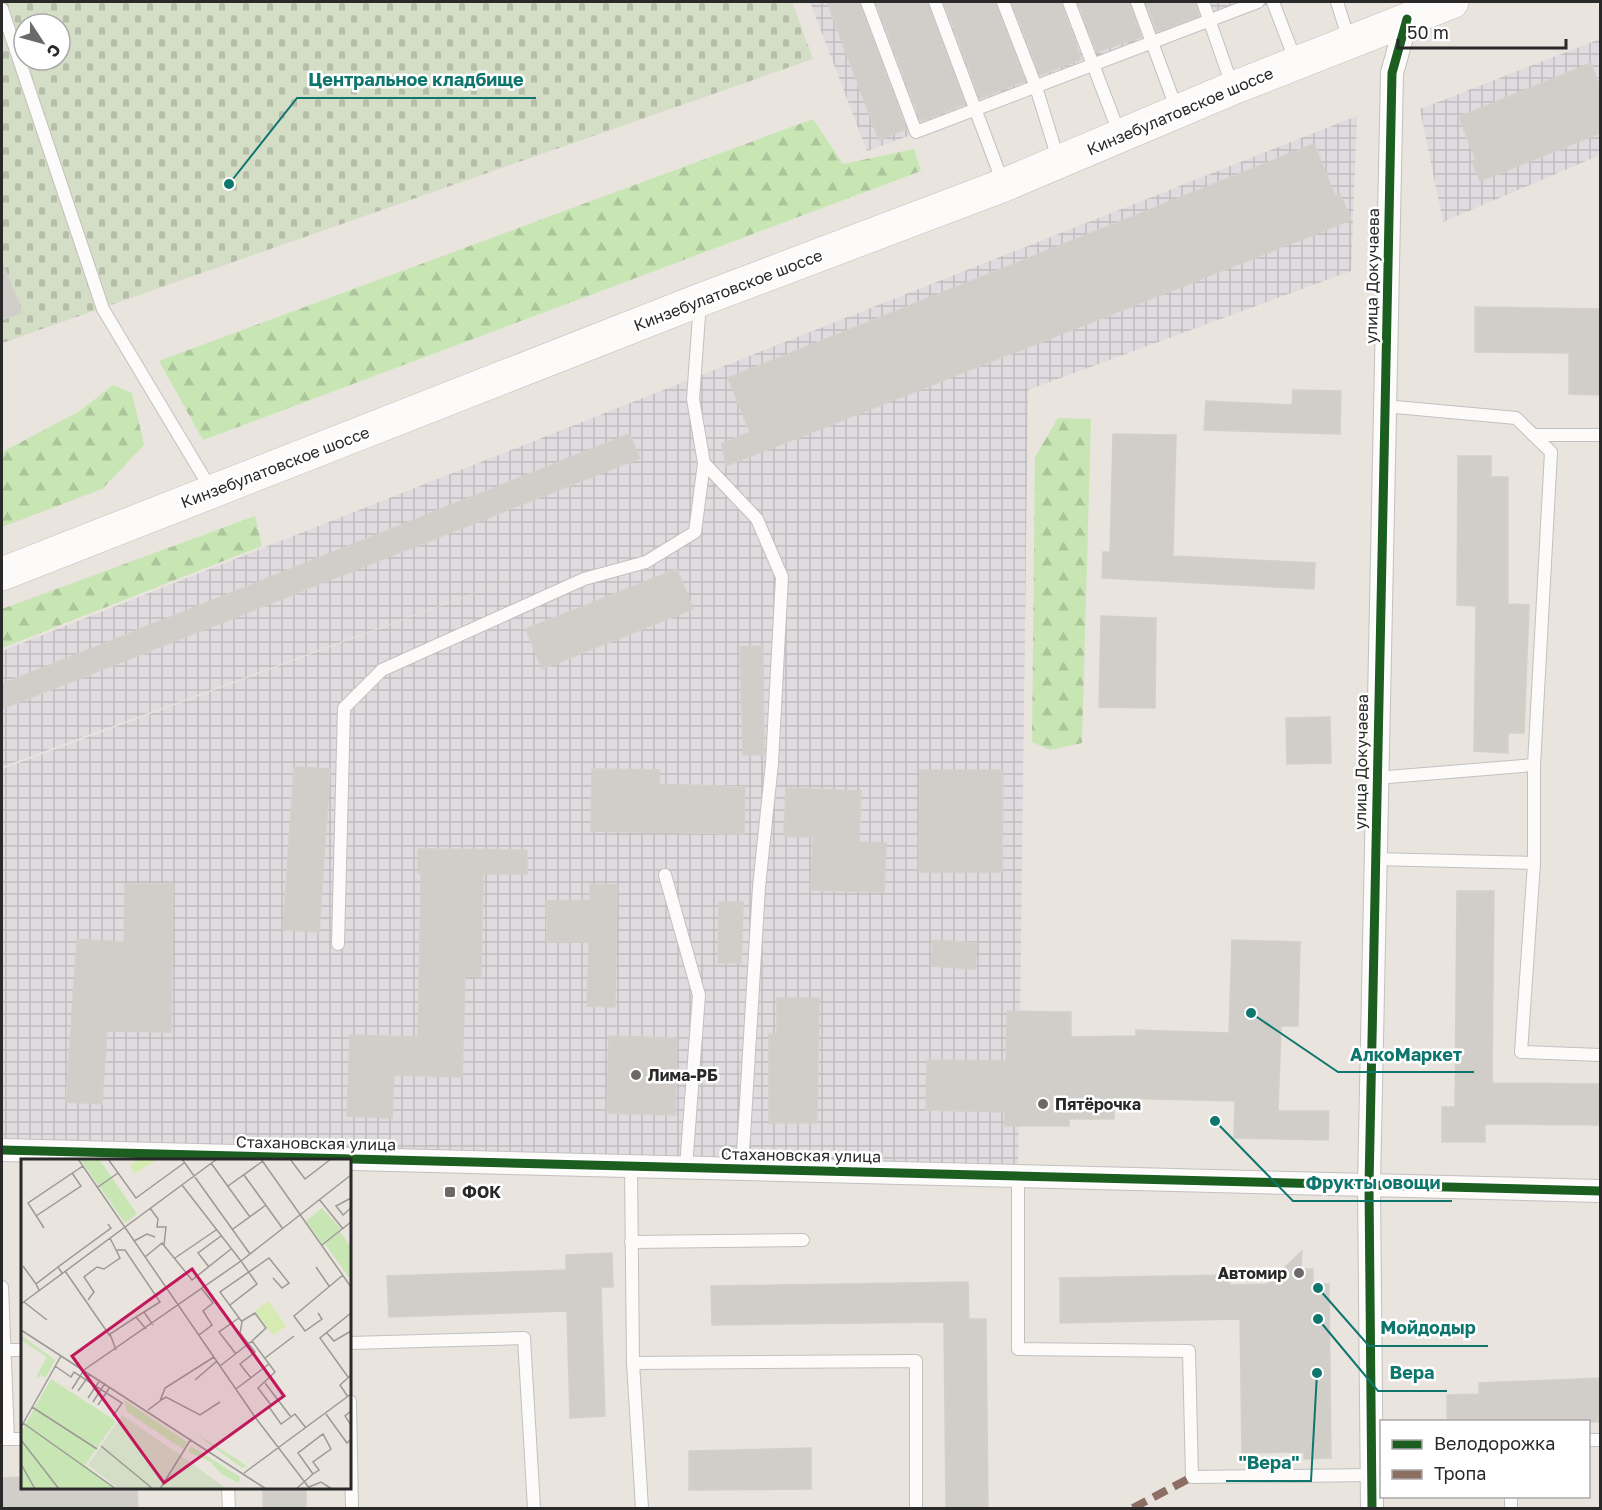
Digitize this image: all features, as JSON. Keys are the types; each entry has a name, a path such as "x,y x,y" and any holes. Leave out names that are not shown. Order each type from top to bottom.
{"main road":[{"name":"Кинзебулатовское шоссе","path":"2,574 700,300 1004,185 1233,88 1349,42 1406,15 1452,2"}],"street":[{"name":"улица Докучаева","path":"1372,1509 1369,1185 1384,406 1392,73 1406,15"},
{"name":"Стахановская улица","path":"2,1150 311,1159"},
{"name":"Стахановская улица","path":"351,1160 1600,1191"}],"lane":[{"path":"867,2 916,132 1258,2"},
{"path":"935,2 1004,185"},
{"path":"1003,2 1036,87 1059,162"},
{"path":"1069,2 1120,135"},
{"path":"1137,2 1177,112"},
{"path":"1203,2 1233,88"},
{"path":"1273,2 1296,63"},
{"path":"1337,2 1349,42"},
{"path":"2,9 103,309 213,492"},
{"path":"338,944 344,708 382,670 584,579 646,562 695,532 704,464 693,399 700,300"},
{"path":"1384,406 1516,418 1551,452 1534,765 1534,863 1521,1052 1600,1055"},
{"path":"1533,435 1600,435"},
{"path":"704,464 757,519 782,578 772,763 759,887 742,1169"},
{"path":"1376,778 1534,765"},
{"path":"1374,859 1534,863"},
{"path":"665,875 699,995 686,1167"},
{"path":"631,1166 633,1363 642,1509"},
{"path":"1018,1176 1018,1349 1189,1351 1192,1477 1372,1475"},
{"path":"632,1242 803,1240"},
{"path":"2,1287 5,1439 21,1439"},
{"path":"351,1343 524,1338 534,1509"},
{"path":"3,1350 21,1350"},
{"path":"633,1363 916,1361 916,1509"},
{"path":"228,1489 230,1509"},
{"path":"351,1489 351,1509"}],"shaded area":[{"path":"810,2 1275,2 867,151"},
{"path":"1600,39 1600,155 1443,222 1420,109"},
{"path":"1357,116 1351,271 1028,390 1018,1176 2,1142 2,769 588,551 2,767 2,651"}],"green space":[{"path":"2,2 792,2 813,59 2,343"},
{"path":"813,119 843,164 914,149 921,171 203,440 159,361"},
{"path":"113,385 132,393 144,445 102,489 2,527 2,452 80,411"},
{"path":"1058,418 1091,419 1082,743 1050,750 1032,742 1035,457"},
{"path":"255,516 262,546 2,648 2,609"}],"building":[{"path":"827,2 859,2 906,129 879,140"},
{"path":"876,2 927,2 965,104 921,121"},
{"path":"944,2 995,2 1025,81 980,98"},
{"path":"1012,2 1061,2 1081,59 1040,75"},
{"path":"1078,2 1129,2 1141,37 1097,52"},
{"path":"1146,2 1195,2 1199,16 1157,32"},
{"path":"1591,63 1600,87 1600,133 1480,181 1472,161 1476,160 1459,117"},
{"path":"1314,144 1335,196 1340,194 1351,220 726,466 722,444 750,432 728,378"},
{"path":"2,262 22,312 2,320"},
{"path":"1475,307 1600,309 1600,395 1569,394 1569,353 1475,352"},
{"path":"1293,390 1341,391 1340,434 1204,430 1206,401 1292,405"},
{"path":"629,434 640,458 2,709 2,684"},
{"path":"1113,434 1176,435 1173,556 1315,563 1314,589 1102,578 1103,552 1110,552"},
{"path":"1458,456 1491,456 1491,477 1508,477 1508,604 1529,605 1524,733 1508,733 1508,753 1474,751 1476,606 1457,605"},
{"path":"677,569 693,609 542,669 526,629"},
{"path":"1101,616 1156,618 1155,708 1099,707"},
{"path":"763,646 764,755 743,755 740,647"},
{"path":"1330,717 1331,763 1287,764 1286,718"},
{"path":"294,767 330,769 319,932 283,930"},
{"path":"592,769 660,770 659,784 745,787 744,834 591,831"},
{"path":"920,770 1003,770 1002,872 919,872"},
{"path":"786,788 861,791 859,842 886,843 884,892 811,890 813,837 784,836"},
{"path":"418,849 527,850 527,874 483,874 481,977 465,976 462,1077 394,1075 392,1118 347,1116 350,1035 418,1037 421,873 418,873"},
{"path":"125,884 173,884 171,1032 107,1031 102,1104 66,1102 77,939 124,942"},
{"path":"590,884 617,885 615,1007 587,1006 589,942 547,942 546,901 590,900"},
{"path":"1457,891 1494,891 1492,1083 1600,1084 1600,1125 1485,1124 1485,1142 1442,1142 1442,1107 1455,1107"},
{"path":"719,902 743,902 741,963 718,963"},
{"path":"933,940 977,943 975,969 931,966"},
{"path":"1232,940 1300,942 1298,1026 1281,1026 1278,1111 1329,1111 1328,1140 1234,1138 1235,1101 1114,1098 1114,1119 1069,1119 1069,1126 1005,1126 1005,1112 926,1110 927,1060 1006,1061 1007,1011 1071,1012 1071,1037 1136,1036 1136,1030 1229,1033"},
{"path":"777,998 819,998 817,1123 769,1123 769,1034 777,1034"},
{"path":"609,1036 677,1038 675,1115 607,1113"},
{"path":"1302,1251 1301,1269 1313,1269 1313,1284 1329,1284 1331,1458 1304,1459 1304,1452 1242,1453 1240,1319 1060,1323 1060,1278 1229,1275 1230,1285 1267,1284"},
{"path":"612,1253 613,1287 601,1287 605,1416 570,1418 567,1311 389,1317 387,1276 566,1270 566,1255"},
{"path":"968,1282 969,1319 986,1319 988,1509 946,1509 944,1322 712,1325 711,1286"},
{"path":"1600,1378 1600,1422 1590,1422 1590,1420 1447,1420 1447,1395 1479,1394 1479,1383"},
{"path":"811,1448 811,1489 689,1490 689,1451"},
{"path":"21,1477 21,1489 137,1489 138,1509 2,1509 2,1478"},
{"path":"263,1489 306,1489 306,1509 263,1509"}],"marked path":[{"path":"1133,1508 1192,1477"}],"cycle path":[{"path":"1372,1508 1369,1185 1392,73 1407,19"},
{"path":"2,1150 1600,1191"}],"place":[{"name":"Центральное кладбище","path":"229,184"},
{"name":"АлкоМаркет","path":"1251,1013"},
{"name":"Лима-РБ","path":"636,1075"},
{"name":"Пятёрочка","path":"1043,1104"},
{"name":"Фрукты овощи","path":"1215,1121"},
{"name":"ФОК","path":"450,1192"},
{"name":"Автомир","path":"1299,1273"},
{"name":"Мойдодыр","path":"1318,1288"},
{"name":"Вера","path":"1318,1319"},
{"name":"\"Вера\"","path":"1317,1373"}]}
